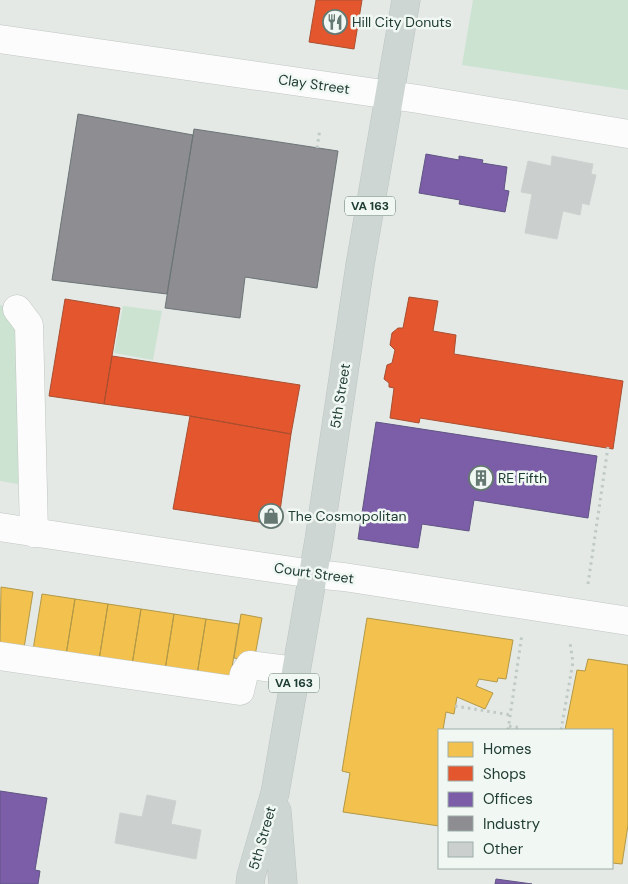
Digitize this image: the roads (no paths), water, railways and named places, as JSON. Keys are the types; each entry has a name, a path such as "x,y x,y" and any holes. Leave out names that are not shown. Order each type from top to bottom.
{"main road":[{"name":"5th Street","path":"250,884 276,793 313,574 360,265 406,0"},
{"name":"5th Street","path":"276,793 283,884"}],"street":[{"name":"Clay Street","path":"0,39 389,95 628,134"},
{"path":"17,309 29,325 34,533"},
{"name":"Court Street","path":"0,527 344,577 628,622"},
{"path":"0,656 240,691 244,674 250,665 296,671"}],"place":[{"name":"Hill City Donuts","path":"335,22"},
{"name":"RE Fifth","path":"481,478"},
{"name":"The Cosmopolitan","path":"271,516"}]}
